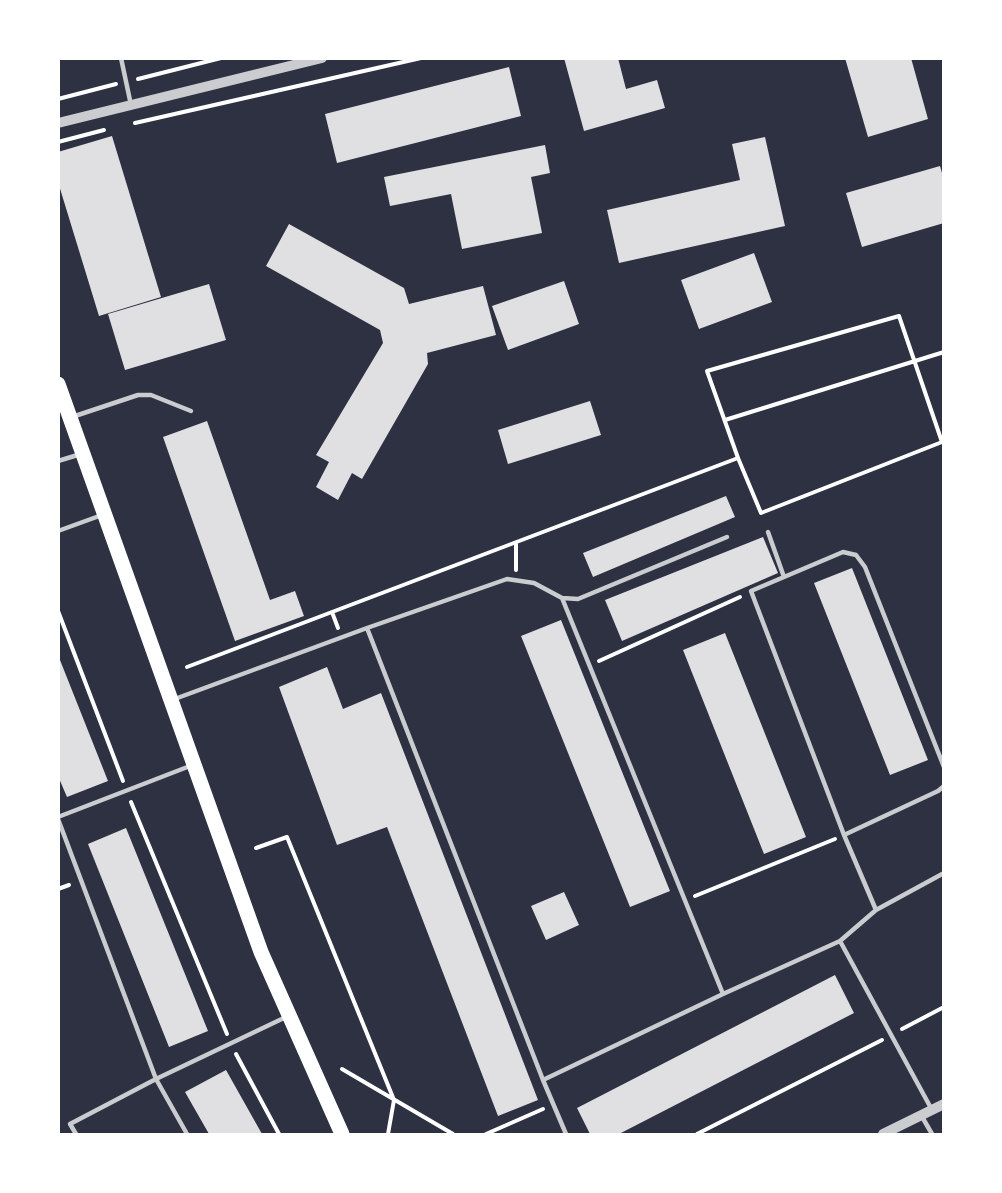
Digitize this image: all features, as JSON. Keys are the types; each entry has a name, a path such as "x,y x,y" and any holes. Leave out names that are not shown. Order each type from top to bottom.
{"main road":[{"path":"58,384 261,952 342,1134"}],"street":[{"path":"58,123 322,58"},
{"path":"883,1134 944,1104"}],"lane":[{"path":"122,58 131,105"},
{"path":"70,418 138,395 151,396 191,411"},
{"path":"58,461 83,453"},
{"path":"58,531 105,514"},
{"path":"768,532 784,577"},
{"path":"171,700 507,579 534,583 562,598 578,599 728,537"},
{"path":"876,910 844,836 751,591 843,552 856,555 865,567 944,767"},
{"path":"562,598 723,994"},
{"path":"367,628 566,1134"},
{"path":"187,1134 156,1079 58,818 193,765"},
{"path":"844,836 944,786"},
{"path":"543,1080 840,941 876,910 944,873"},
{"path":"840,941 932,1110"},
{"path":"76,1134 70,1124 156,1079 288,1017"},
{"path":"921,1115 932,1134"}],"path":[{"path":"133,123 421,58"},
{"path":"58,142 111,128"},
{"path":"899,316 915,362 942,442 761,513 738,458 707,371 899,316"},
{"path":"725,420 944,352"},
{"path":"187,667 738,458"},
{"path":"516,544 516,579"},
{"path":"590,665 751,591"},
{"path":"58,611 126,790 231,1043 279,1134"},
{"path":"685,900 844,836"},
{"path":"256,848 287,837 394,1100 388,1134"},
{"path":"697,1134 944,1007"},
{"path":"342,1069 453,1134"},
{"path":"486,1134 553,1104"}],"building":[{"path":"564,58 618,58 626,89 657,80 665,108 584,131"},
{"path":"845,58 911,58 928,119 868,137"},
{"path":"509,67 521,116 337,163 325,114"},
{"path":"112,136 161,297 99,316 58,182 58,152"},
{"path":"765,137 785,226 619,263 607,210 740,180 732,144"},
{"path":"545,145 550,173 531,177 542,233 462,249 451,194 390,206 384,177"},
{"path":"940,166 944,180 944,223 862,247 846,193"},
{"path":"289,224 404,288 409,304 483,286 496,335 427,353 428,364 362,479 352,473 338,500 316,487 329,462 316,455 383,343 380,330 266,266"},
{"path":"754,253 772,302 699,329 681,280"},
{"path":"564,281 579,324 508,350 492,306"},
{"path":"209,284 226,340 125,370 108,314"},
{"path":"590,401 601,435 508,464 498,430"},
{"path":"207,421 270,600 295,591 304,616 235,641 163,437"},
{"path":"726,496 735,517 593,577 583,553"},
{"path":"763,537 778,573 622,641 605,600"},
{"path":"852,568 928,760 890,775 814,583"},
{"path":"561,620 670,891 630,907 521,636"},
{"path":"725,633 806,837 764,854 683,650"},
{"path":"58,655 108,781 67,797 58,776"},
{"path":"327,667 343,709 381,693 538,1100 498,1116 387,827 337,845 279,687"},
{"path":"126,828 208,1031 169,1047 88,844"},
{"path":"564,892 579,925 546,940 531,906"},
{"path":"835,975 854,1013 619,1134 590,1134 577,1108"},
{"path":"226,1070 262,1134 209,1134 185,1092"}]}
